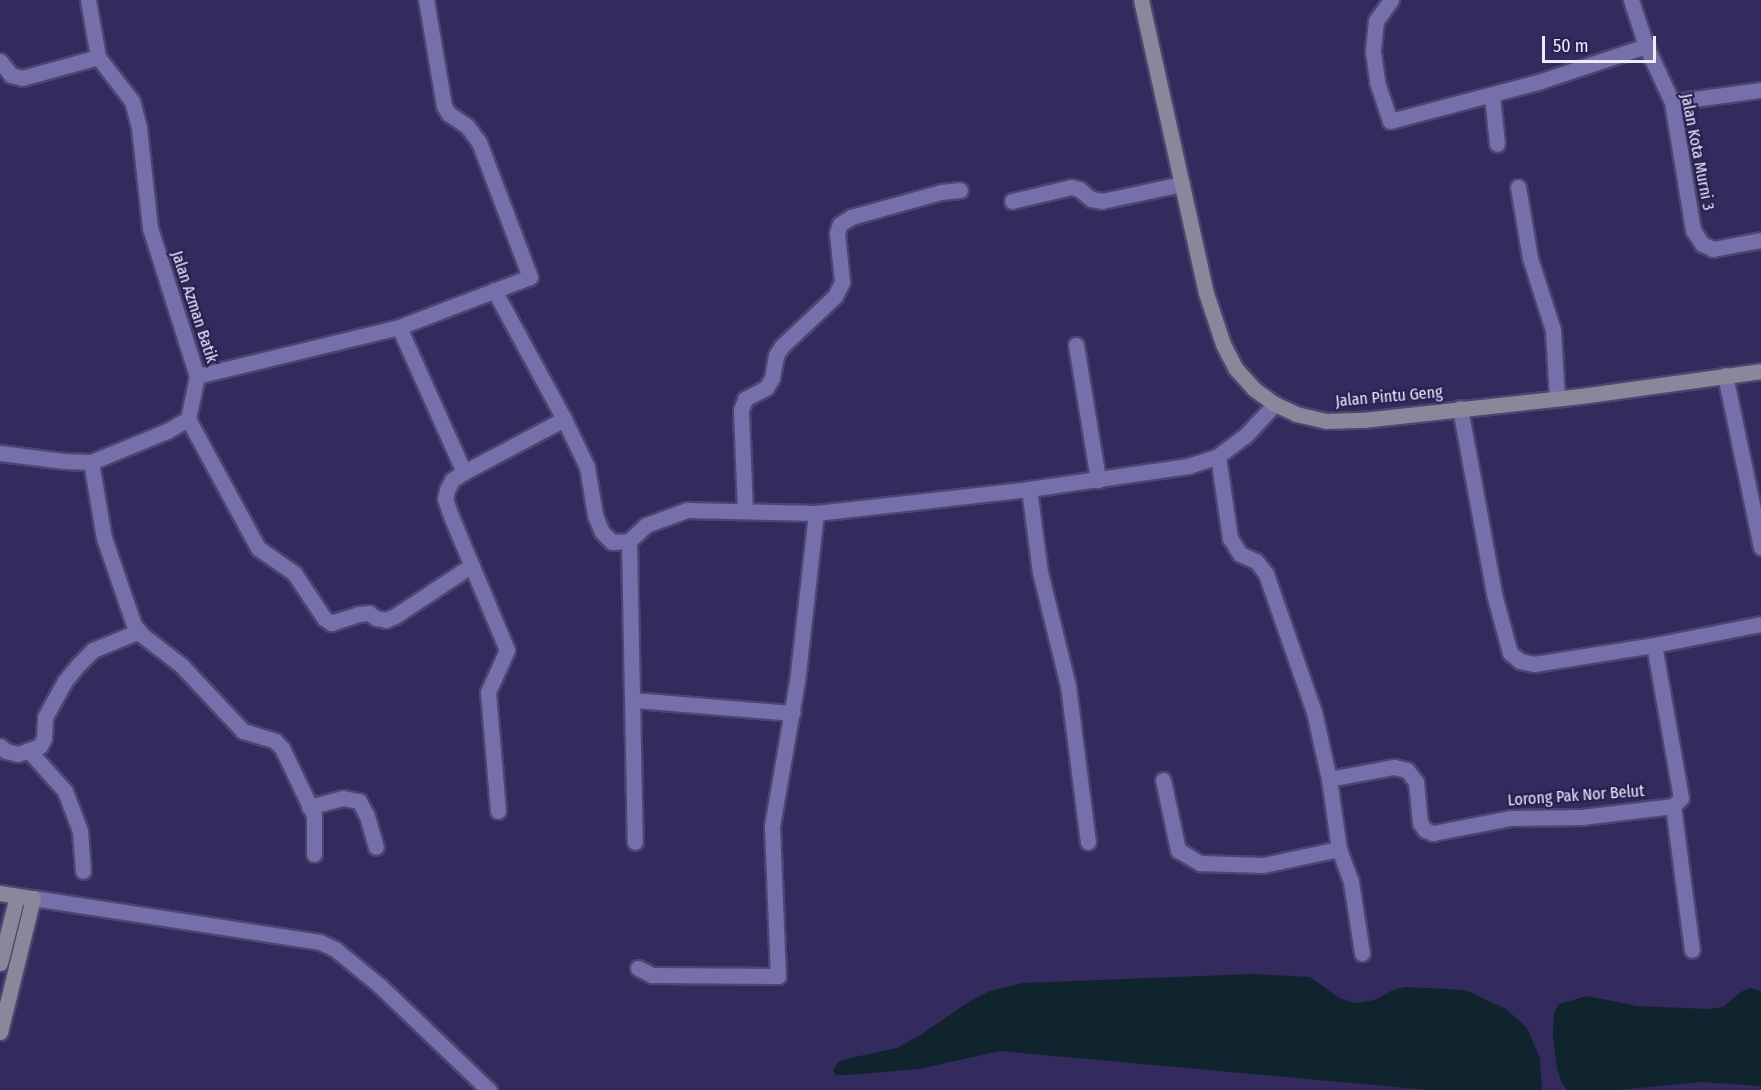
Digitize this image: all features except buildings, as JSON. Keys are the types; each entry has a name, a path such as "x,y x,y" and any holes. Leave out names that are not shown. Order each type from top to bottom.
{"main road":[{"name":"Jalan Pintu Geng","path":"1141,0 1206,293 1223,344 1236,369 1254,389 1275,404 1296,414 1326,421 1363,420 1557,399 1761,371"},
{"path":"0,893 33,898 0,1032"},
{"path":"0,963 17,896"},
{"path":"0,922 2,930 0,952"}],"street":[{"path":"0,61 10,75 22,78 98,57 88,0"},
{"path":"197,376 399,327 530,277 479,142 467,126 449,114 444,106 426,0"},
{"path":"1390,0 1376,21 1373,52 1377,82 1390,121 1492,95 1596,64 1646,46"},
{"name":"Jalan Kota Murni 3","path":"1631,0 1646,46 1672,102 1693,230 1702,244 1713,249 1761,240"},
{"name":"Jalan Azman Batik","path":"98,57 132,101 139,128 150,228 197,376 188,419"},
{"path":"1672,102 1761,90"},
{"path":"1492,95 1497,144"},
{"path":"1012,201 1071,187 1079,189 1090,199 1102,201 1182,184"},
{"path":"1518,188 1530,258 1553,330 1557,399"},
{"path":"745,511 741,410 745,399 766,388 772,378 776,355 782,346 835,296 842,282 837,233 840,224 851,217 940,192 960,190"},
{"path":"494,290 564,419 587,467 595,515 602,532 612,542 629,541 646,525 687,510 816,513 1029,489 1188,466 1218,456 1245,436 1275,404"},
{"path":"399,327 464,472"},
{"path":"1076,345 1098,480"},
{"path":"1725,375 1761,548"},
{"path":"1461,408 1484,546 1510,653 1520,662 1534,664 1654,645 1761,624"},
{"path":"0,453 63,462 91,462 167,431 188,419 258,548 294,573 324,618 331,623 358,614 369,613 376,618 386,620 472,565"},
{"path":"498,811 488,692 507,650 445,499 449,483 464,472 564,419"},
{"path":"1218,456 1230,538 1240,554 1256,561 1266,574 1314,712 1329,779 1339,849 1351,882 1362,953"},
{"path":"91,462 104,538 129,611 139,631 181,665 243,731 275,741 282,748 314,815 314,855"},
{"path":"1029,489 1040,572 1068,686 1088,842"},
{"path":"638,968 652,975 778,976 772,826 792,713 816,513"},
{"path":"629,541 634,700 635,842"},
{"path":"0,746 6,751 18,754 30,752 40,746 44,738 45,717 65,681 79,664 93,650 139,631"},
{"path":"1654,645 1681,798 1673,806 1692,950"},
{"path":"634,700 792,713"},
{"path":"30,752 64,791 80,831 83,871"},
{"name":"Lorong Pak Nor Belut","path":"1329,779 1394,767 1407,770 1416,782 1420,823 1425,830 1433,833 1510,818 1582,817 1673,806"},
{"path":"1163,780 1178,850 1200,863 1263,865 1339,849"},
{"path":"309,807 343,798 359,801 367,816 376,847"},
{"path":"33,898 320,942 335,949 380,986 489,1090"}],"water":[{"path":"1252,974 1310,977 1339,998 1355,1003 1375,1000 1393,990 1405,987 1465,990 1506,1009 1527,1028 1540,1058 1542,1090 1428,1090 1000,1051 919,1069 848,1075 836,1075 833,1071 838,1062 846,1059 897,1048 970,1001 990,991 1023,983"},
{"path":"1750,988 1761,991 1761,1086 1702,1082 1618,1090 1567,1090 1562,1083 1557,1069 1553,1035 1554,1014 1559,1004 1587,996 1637,1006 1708,1009 1723,1007 1741,992"}]}
